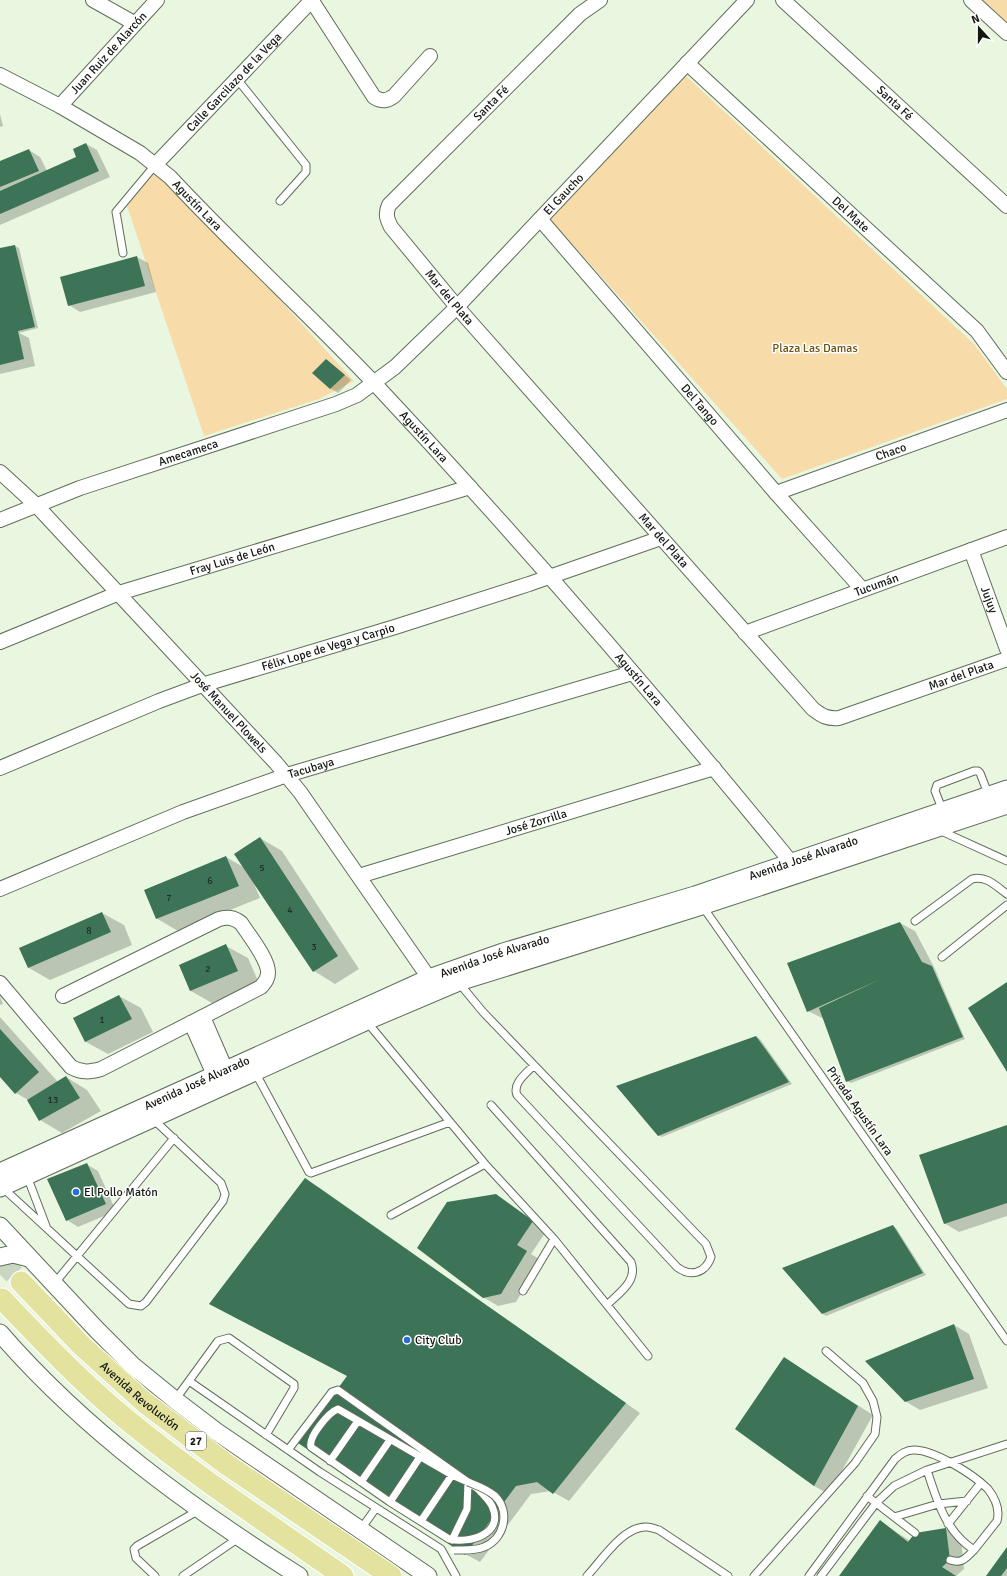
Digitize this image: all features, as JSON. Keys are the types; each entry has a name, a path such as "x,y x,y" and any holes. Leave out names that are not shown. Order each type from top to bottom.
{"main road":[{"name":"Avenida Revolución","path":"21,1282 81,1345 144,1402 226,1464 392,1576"},
{"name":"Avenida Revolución","path":"2,1299 57,1356 126,1419 207,1482 343,1576"}],"street":[{"path":"94,0 134,23"},
{"name":"Juan Ruiz de Alarcón","path":"60,106 134,23 157,0"},
{"path":"312,0 374,97 380,101 387,101 394,96 430,56"},
{"name":"Calle Garcilazo de la Vega","path":"156,164 312,0"},
{"name":"Santa Fé","path":"386,211 388,205 580,14 600,0"},
{"name":"El Gaucho","path":"375,383 395,368 457,307 747,0"},
{"name":"Santa Fé","path":"783,0 1007,206"},
{"path":"971,0 1007,33"},
{"name":"Del Mate","path":"687,64 977,331 1007,372"},
{"name":"Agustín Lara","path":"0,75 60,106 156,164 375,383 551,576 714,768 793,869"},
{"name":"Mar del Plata","path":"386,211 387,219 392,226 457,307 813,710 821,716 829,719 839,718 1007,659"},
{"name":"Del Tango","path":"540,219 776,493 862,589"},
{"name":"Amecameca","path":"0,520 80,488 336,404 357,395 375,383"},
{"name":"Chaco","path":"776,493 1007,410"},
{"name":"José Manuel Plowels","path":"0,472 36,505 286,775 429,978"},
{"name":"Fray Luis de León","path":"0,642 119,593 470,487"},
{"name":"Tucumán","path":"745,633 1007,537"},
{"name":"Félix Lope de Vega y Carpio","path":"0,768 159,701 202,685 395,627 661,538"},
{"name":"Jujuy","path":"971,550 1007,649"},
{"name":"Tacubaya","path":"0,889 183,812 286,775 632,673"},
{"name":"José Zorrilla","path":"358,876 714,768"},
{"name":"Avenida José Alvarado","path":"793,869 919,820 1007,789"},
{"name":"Avenida José Alvarado","path":"1,1183 25,1169 362,1015 454,976 699,900 793,869 937,829 1007,805"},
{"path":"0,982 71,1067 80,1071 101,1069 261,987 267,980 268,972 266,964 241,923 235,918 218,919 63,996"},
{"name":"Avenida José Alvarado","path":"362,1015 429,978 454,976"},
{"path":"197,1020 220,1072"},
{"name":"Avenida José Alvarado","path":"147,1114 220,1072 253,1066"},
{"path":"0,1226 132,1364 175,1400 217,1432 428,1576"},
{"path":"0,1256 13,1254 29,1258"},
{"path":"0,1333 77,1412 128,1456 200,1510 299,1576"}],"lane":[{"path":"237,79 306,165 306,172 280,201"},
{"path":"123,253 116,212 156,164"},
{"path":"943,812 935,791 937,785 974,771 978,771 980,773 989,796"},
{"path":"919,820 1007,861"},
{"path":"915,921 972,879 978,877 986,879 1007,894"},
{"name":"Privada Agustín Lara","path":"699,900 1007,1340"},
{"path":"942,957 1007,905"},
{"path":"454,976 483,1012 534,1065 706,1244 710,1257 705,1268 694,1274 688,1274 676,1267 517,1095 515,1088 517,1083 534,1065"},
{"path":"362,1015 485,1164 554,1239 648,1356"},
{"path":"253,1066 309,1172 311,1173 450,1122"},
{"path":"491,1105 631,1262 634,1271 632,1279 607,1305"},
{"path":"1,1183 46,1228 129,1304 141,1306 146,1302 223,1201 225,1194 221,1183 147,1114"},
{"path":"54,1284 78,1257 174,1138"},
{"path":"391,1215 485,1164"},
{"path":"25,1169 46,1228"},
{"path":"523,1291 554,1239"},
{"path":"175,1400 218,1340 224,1337 229,1338 292,1383 294,1386 266,1435"},
{"path":"754,1576 855,1463 875,1434 877,1417 874,1402 863,1383 826,1351"},
{"path":"190,1381 288,1450 441,1549 475,1550 493,1542 499,1535 504,1521 501,1506 496,1497 482,1487 468,1482 452,1475 338,1409 329,1414 310,1443 313,1449 390,1502 452,1540 473,1540 486,1534 491,1528 494,1514 492,1507 478,1489 338,1390 332,1392 288,1450"},
{"path":"330,1461 358,1421"},
{"path":"361,1482 390,1440"},
{"path":"821,1576 876,1503 894,1486 927,1470 1007,1444"},
{"path":"809,1576 895,1459 905,1452 920,1450 952,1463 988,1490 995,1501 998,1516 997,1521 974,1550 963,1561 957,1563 950,1560"},
{"path":"390,1502 420,1457"},
{"path":"927,1470 938,1504 948,1524 960,1539 974,1550"},
{"path":"421,1521 452,1475"},
{"path":"452,1540 467,1509 468,1482"},
{"path":"948,1524 980,1484"},
{"path":"867,1496 915,1533"},
{"path":"894,1516 938,1504 966,1500"},
{"path":"361,1529 376,1508"},
{"path":"154,1576 136,1558 134,1549 200,1510"},
{"path":"588,1576 626,1533 636,1528 647,1527 659,1530 728,1576"},
{"path":"183,1576 240,1537"},
{"path":"441,1549 456,1576"}],"green space":[{"path":"971,0 1007,0 1007,33"},
{"name":"Plaza Las Damas","path":"686,76 974,344 1007,389 1007,399 782,479 549,218"},
{"path":"156,164 354,381 319,399 204,436 125,200"}],"building":[{"path":"86,143 99,171 0,214 0,191 76,157 73,149"},
{"path":"29,149 39,171 0,187 0,161"},
{"path":"15,245 35,327 18,331 24,359 0,365 0,248"},
{"path":"137,256 145,286 68,306 60,277"},
{"path":"326,359 345,375 330,389 312,373"},
{"path":"260,837 338,956 313,972 234,854"},
{"path":"226,856 239,886 156,919 144,890"},
{"path":"102,912 111,932 28,968 19,948"},
{"path":"900,922 922,962 932,966 963,1037 846,1082 819,1008 881,979 807,1012 787,963"},
{"path":"226,944 238,971 190,991 179,965"},
{"path":"1007,982 1007,1072 968,1008"},
{"path":"119,995 132,1019 85,1042 73,1018"},
{"path":"0,1029 39,1072 15,1094 0,1077"},
{"path":"756,1036 789,1082 658,1136 616,1086"},
{"path":"66,1076 80,1098 39,1121 27,1100"},
{"path":"1007,1125 1007,1203 944,1224 919,1155"},
{"name":"El Pollo Matón","path":"87,1163 106,1204 66,1221 47,1179"},
{"name":"City Club","path":"305,1178 626,1403 553,1494 537,1482 516,1486 465,1555 298,1443 347,1376 209,1304"},
{"path":"496,1194 533,1221 517,1245 527,1251 501,1294 483,1298 417,1248 447,1202"},
{"path":"893,1225 923,1273 822,1314 782,1268"},
{"path":"954,1324 974,1379 905,1402 865,1361"},
{"path":"784,1357 858,1406 814,1486 735,1429"},
{"path":"880,1520 908,1542 915,1533 946,1528 950,1560 942,1567 956,1576 839,1576"},
{"path":"1007,1547 1007,1568 1001,1576 986,1576"}],"tunnel":[{"path":"0,1259 21,1282"}],"place":[{"name":"El Pollo Matón","path":"76,1192"},
{"name":"City Club","path":"407,1340"}]}
